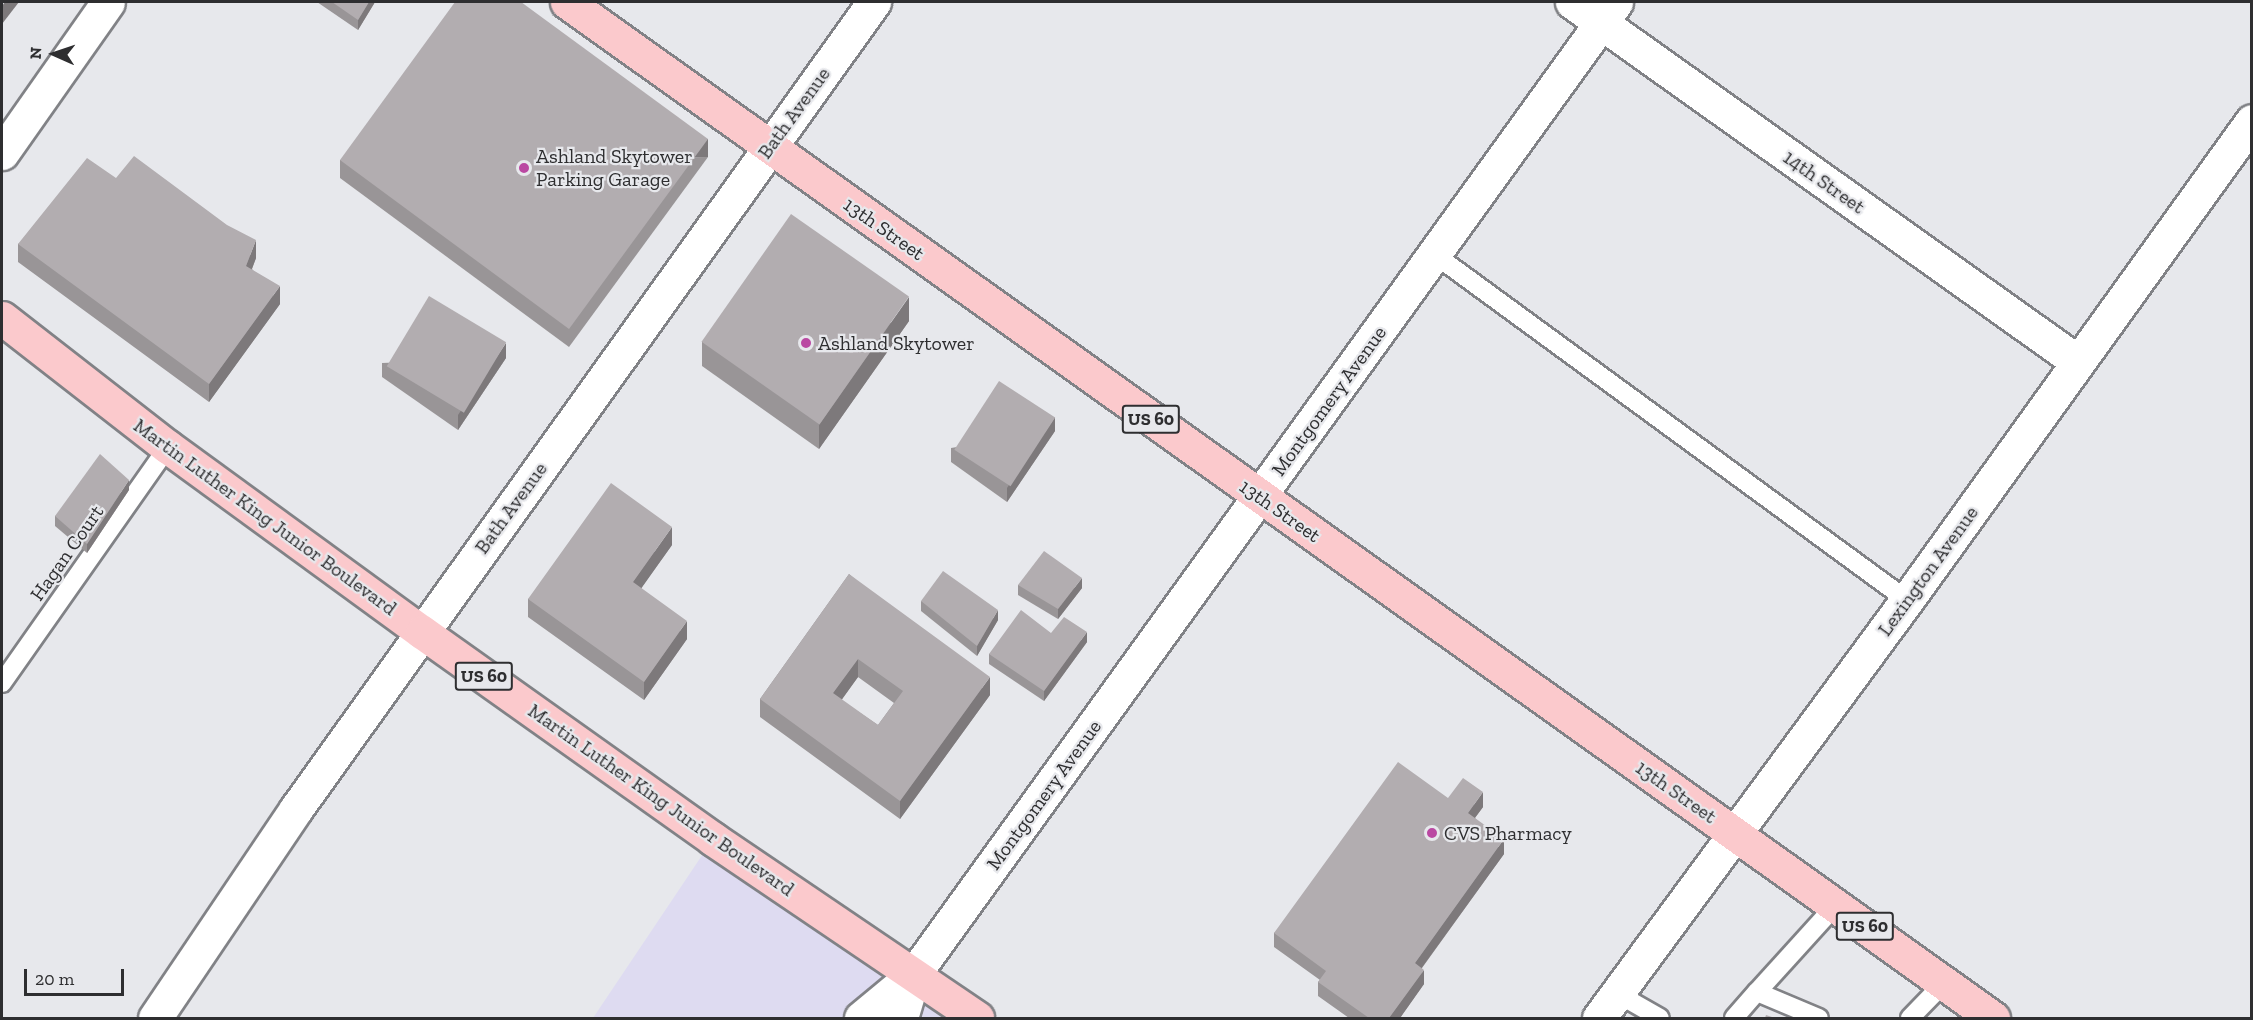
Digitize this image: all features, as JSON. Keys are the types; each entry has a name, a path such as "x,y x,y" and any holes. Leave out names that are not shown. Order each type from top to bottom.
{"main road":[{"name":"13th Street","path":"567,2 1993,1018"},
{"name":"Martin Luther King Junior Boulevard","path":"2,318 168,447 422,632 713,839 976,1018"}],"street":[{"path":"2,153 108,2"},
{"name":"Bath Avenue","path":"155,1018 296,809 874,2"},
{"name":"14th Street","path":"1572,2 1609,12 2078,362"},
{"name":"Montgomery Avenue","path":"861,1018 914,974 1609,12"},
{"name":"Lexington Avenue","path":"1608,1006 1736,835 2252,121"},
{"name":"Montgomery Avenue","path":"901,1018 914,974"}],"lane":[{"path":"1434,255 1907,600"},
{"name":"Hagan Court","path":"2,683 168,447"},
{"path":"1734,1018 1836,905"},
{"path":"1910,1018 1944,983"},
{"path":"1757,992 1819,1018"},
{"path":"1608,1006 1660,1018"}],"shaded area":[{"path":"713,839 972,1018 593,1018"}],"building":[{"path":"332,2 369,2 358,20"},
{"name":"Ashland Skytower Parking Garage","path":"455,2 521,2 708,139 569,329 340,160"},
{"path":"134,156 227,225 256,240 246,266 280,286 209,384 18,244 87,158 116,178"},
{"name":"Ashland Skytower","path":"791,214 909,297 819,424 702,342"},
{"path":"429,296 506,342 464,413 387,366"},
{"path":"999,381 1055,417 1011,486 954,450"},
{"path":"100,454 129,480 87,544 55,516"},
{"path":"611,483 672,527 633,582 687,621 644,682 528,599"},
{"path":"1044,551 1082,578 1058,609 1018,585"},
{"path":"943,571 998,610 977,646 921,601"},
{"path":"849,574 990,677 900,801 760,699","holes":["858,659 903,691 878,725 833,693"]},
{"path":"1021,610 1051,633 1064,617 1087,632 1044,691 989,654"},
{"name":"CVS Pharmacy","path":"1398,762 1448,798 1463,778 1483,792 1468,813 1504,839 1415,963 1424,970 1389,1018 1369,1018 1318,982 1326,971 1274,933"}],"place":[{"name":"Ashland Skytower Parking Garage","path":"524,168"},
{"name":"Ashland Skytower","path":"806,343"},
{"name":"CVS Pharmacy","path":"1432,833"}]}
